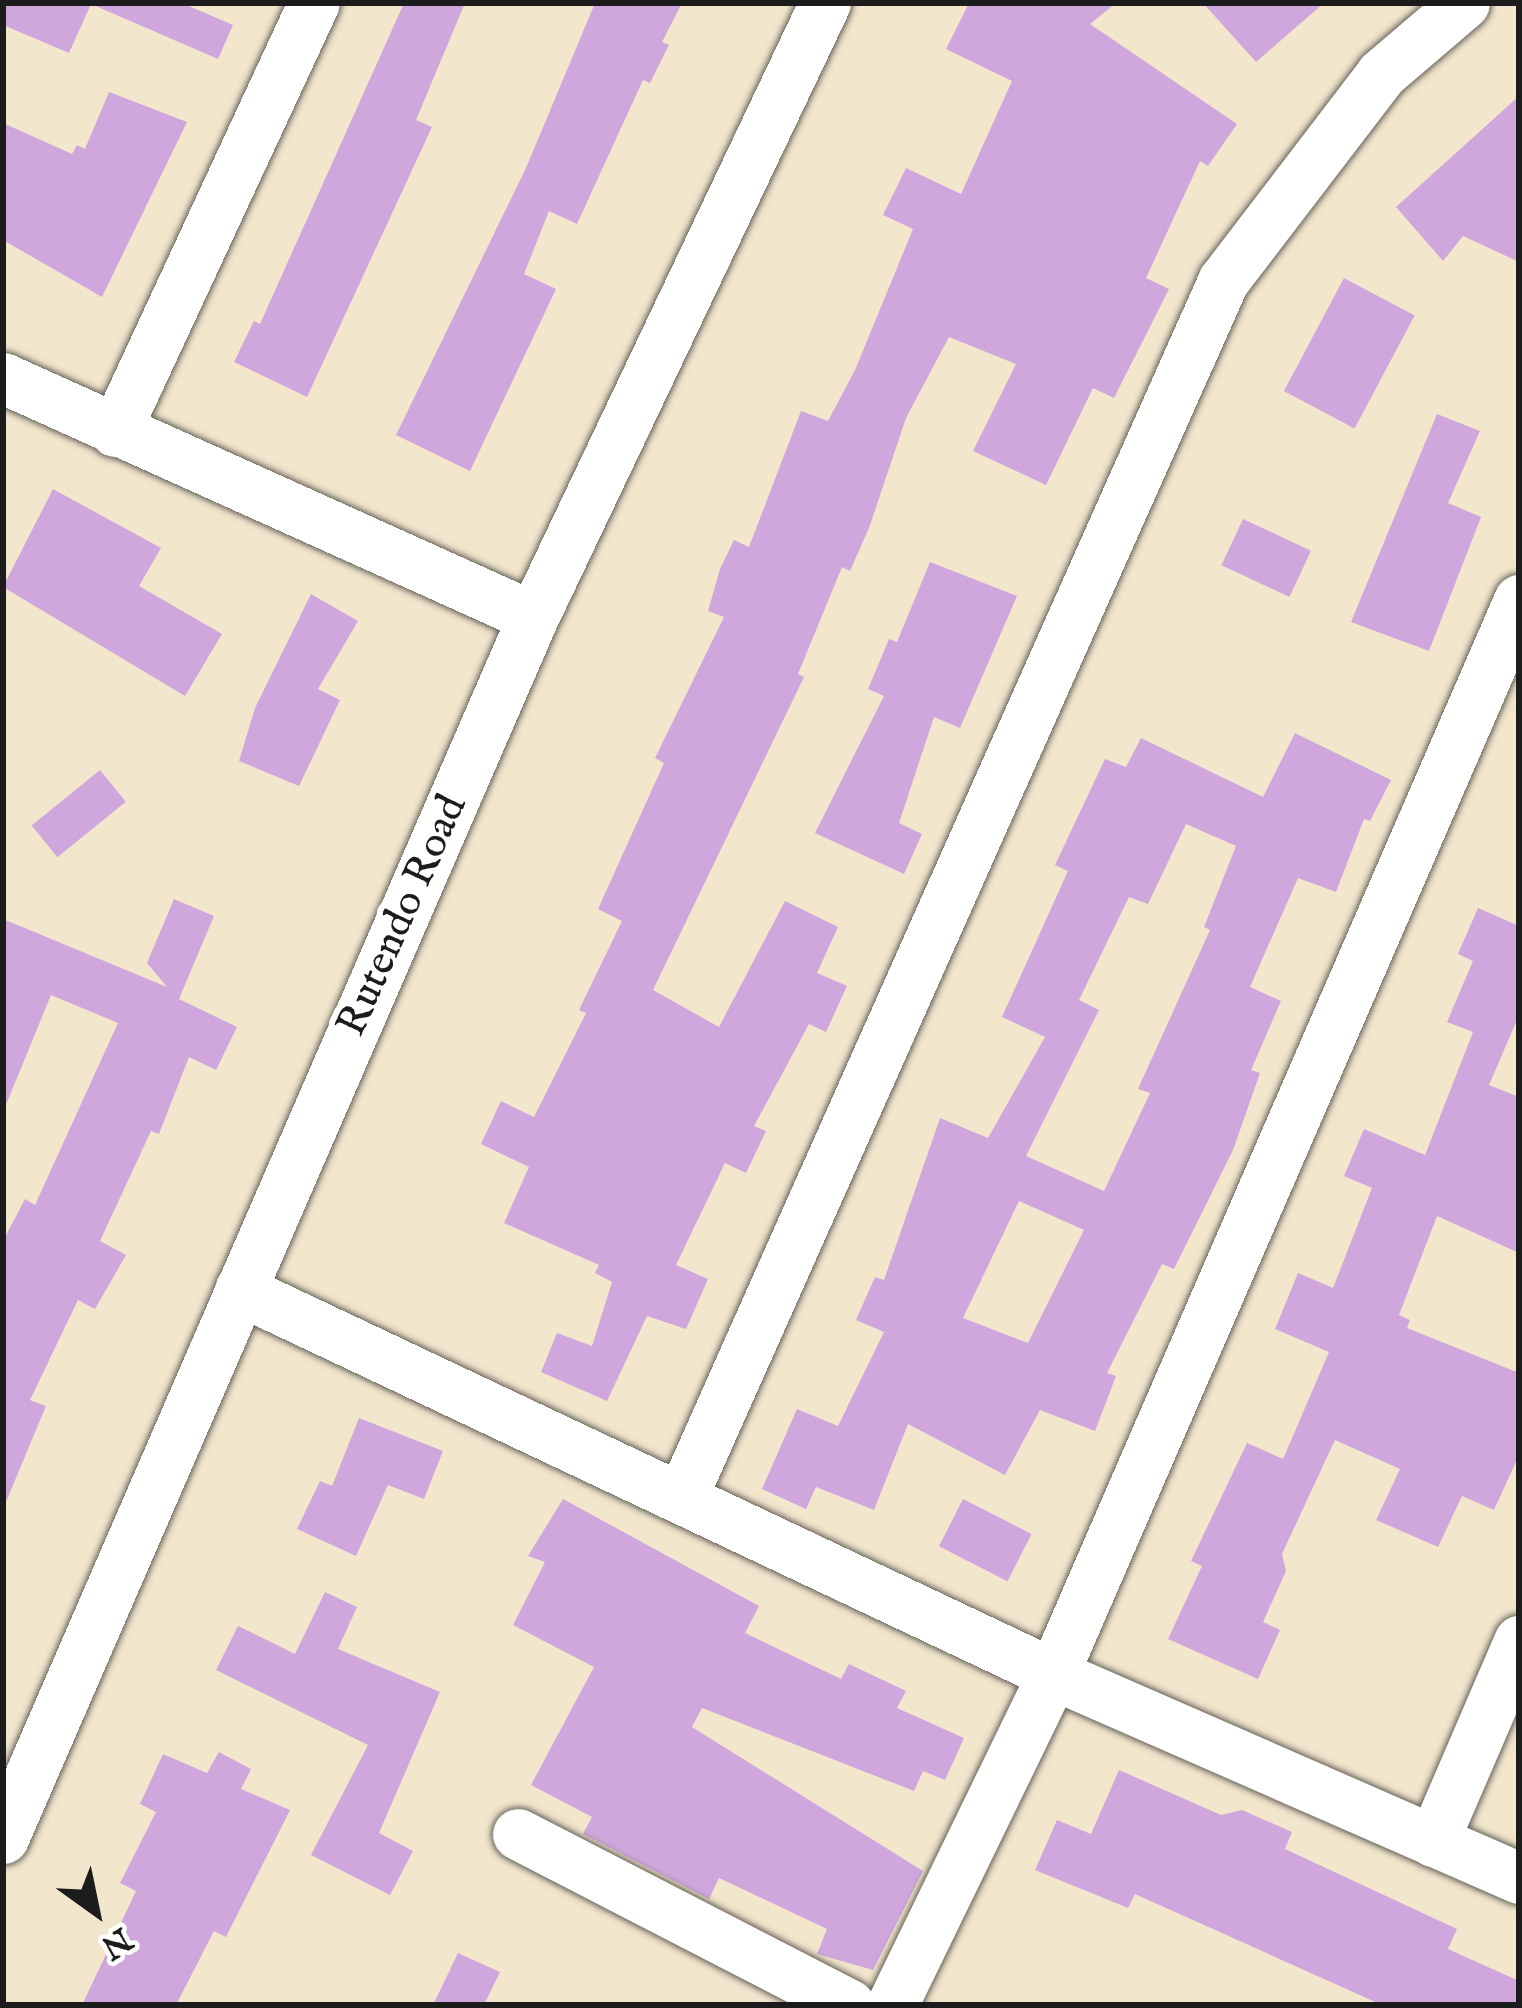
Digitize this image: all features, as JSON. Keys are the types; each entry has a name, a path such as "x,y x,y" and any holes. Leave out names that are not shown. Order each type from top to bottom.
{"street":[{"path":"115,431 314,3"},
{"name":"Rutendo Road","path":"3,1838 533,617 825,3"},
{"path":"683,1494 1222,281 1381,74 1464,3"},
{"path":"3,377 533,617"},
{"path":"892,2005 1053,1674 1519,600"},
{"path":"240,1290 683,1494 1053,1674 1519,1878"},
{"path":"1433,1840 1519,1641"},
{"path":"518,1834 849,2005"}],"building":[{"path":"3,3 182,3 233,25 218,59 91,4 69,53 3,25"},
{"path":"404,3 465,3 416,120 432,127 307,397 234,362 254,321 260,324"},
{"path":"595,3 682,3 662,42 669,45 650,83 643,80 577,224 549,211 524,274 556,289 470,471 396,435 526,168"},
{"path":"969,3 1116,3 1090,24 1237,124 1208,166 1200,161 1146,278 1169,289 1114,398 1093,388 1046,485 973,451 1016,364 949,337 906,418 869,528 850,571 842,567 798,674 804,677 653,990 719,1027 785,901 838,927 817,973 847,986 826,1032 809,1024 754,1126 766,1131 746,1173 725,1163 676,1265 708,1279 686,1329 647,1316 607,1401 541,1372 557,1333 592,1346 612,1282 595,1273 599,1265 504,1223 529,1167 481,1144 501,1101 534,1117 586,1013 579,1010 622,921 598,909 664,763 655,758 724,617 708,611 720,569 734,540 749,547 801,411 828,421 855,370 913,229 883,215 906,168 961,194 1012,81 946,49"},
{"path":"1203,3 1324,3 1256,62"},
{"path":"109,92 187,122 102,297 3,240 3,123 72,154 77,145 85,149"},
{"path":"1519,96 1519,262 1463,236 1443,261 1396,207"},
{"path":"1344,278 1415,316 1355,429 1284,391"},
{"path":"1437,414 1480,431 1448,503 1481,517 1429,651 1351,622"},
{"path":"53,489 161,548 139,586 222,634 185,696 3,587"},
{"path":"1243,519 1311,551 1289,597 1221,565"},
{"path":"930,562 1017,596 960,728 934,717 899,823 922,834 904,874 815,833 884,696 868,689 889,639 897,642"},
{"path":"311,594 358,621 318,689 340,700 299,786 239,761 255,708"},
{"path":"1295,733 1391,780 1370,821 1364,819 1336,892 1298,878 1250,987 1281,1001 1251,1070 1260,1073 1233,1150 1174,1269 1162,1264 1107,1373 1116,1376 1095,1431 1040,1410 1005,1475 908,1424 874,1510 816,1487 806,1509 762,1489 797,1409 838,1426 884,1332 856,1320 875,1277 884,1280 940,1118 988,1138 1045,1037 1002,1017 1068,871 1055,865 1105,759 1126,767 1141,738 1263,797","holes":["1186,824 1236,846 1204,927 1210,930 1138,1089 1150,1093 1104,1191 1026,1156 1099,1010 1079,1000 1129,897 1148,904","1019,1201 1084,1230 1028,1343 963,1318"]},
{"path":"100,770 126,802 57,857 32,825"},
{"path":"174,899 214,916 179,999 237,1027 216,1070 189,1057 159,1134 151,1131 100,1241 126,1255 95,1309 78,1300 30,1400 46,1406 3,1509 3,1241 25,1199 35,1205 118,1023 51,995 3,1112 3,919 167,987 147,963"},
{"path":"1478,908 1519,926 1519,1015 1489,1085 1519,1097 1519,1253 1437,1216 1399,1315 1410,1320 1407,1328 1519,1373 1519,1455 1494,1510 1462,1496 1438,1547 1376,1520 1400,1469 1335,1440 1282,1554 1286,1571 1263,1622 1280,1630 1258,1679 1168,1639 1202,1566 1191,1561 1247,1443 1283,1459 1329,1352 1275,1329 1298,1273 1333,1288 1372,1188 1344,1176 1364,1129 1425,1155 1473,1032 1447,1022 1473,961 1458,954"},
{"path":"359,1418 443,1451 424,1499 388,1485 356,1556 297,1529 320,1481 332,1486"},
{"path":"563,1499 759,1606 745,1633 841,1679 849,1664 906,1691 897,1708 964,1738 945,1780 923,1771 914,1791 702,1708 692,1727 923,1871 873,1970 817,1954 827,1929 719,1878 709,1899 583,1834 592,1817 531,1785 594,1667 513,1625 545,1562 528,1556"},
{"path":"963,1499 1032,1534 1008,1581 939,1546"},
{"path":"325,1592 357,1607 338,1649 440,1692 379,1833 413,1851 390,1895 311,1855 368,1745 216,1670 238,1626 295,1654"},
{"path":"219,1752 251,1769 241,1789 290,1810 226,1937 214,1931 176,2005 82,2005 136,1891 120,1883 156,1812 140,1804 163,1754 207,1773"},
{"path":"1119,1770 1221,1815 1242,1810 1292,1832 1285,1849 1457,1929 1448,1949 1519,1981 1519,2005 1382,2005 1135,1894 1128,1908 1035,1870 1057,1820 1091,1834"},
{"path":"458,1953 500,1972 484,2005 433,2005"}]}
